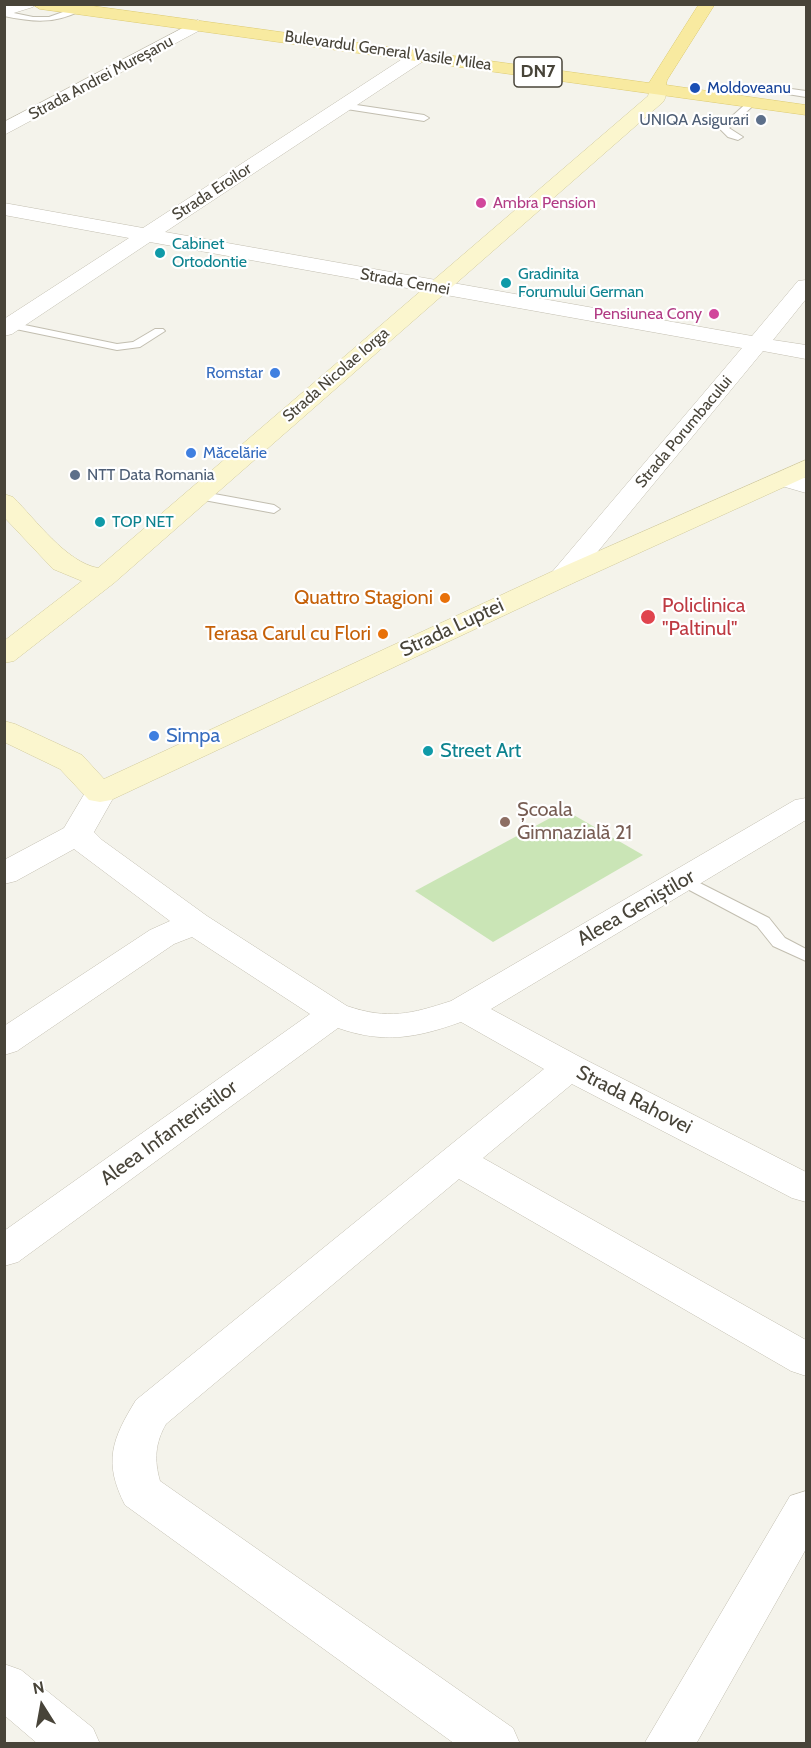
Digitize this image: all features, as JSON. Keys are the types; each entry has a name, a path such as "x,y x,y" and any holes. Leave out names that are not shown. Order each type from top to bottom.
{"main road":[{"name":"Bulevardul General Vasile Milea","path":"40,4 807,110"},
{"path":"657,89 658,80 707,4"},
{"name":"Strada Nicolae Iorga","path":"4,655 104,577 657,98 657,89"},
{"name":"Strada Luptei","path":"100,793 561,578 799,478"},
{"path":"4,502 63,563 81,573 104,577"},
{"path":"4,730 71,762 100,793"}],"street":[{"path":"4,12 27,4"},
{"name":"Strada Andrei Mureșanu","path":"4,130 198,25"},
{"name":"Strada Eroilor","path":"7,327 419,56"},
{"name":"Strada Cernei","path":"4,209 436,288 807,352"},
{"name":"Strada Porumbacului","path":"561,578 807,286"},
{"path":"4,874 77,834 100,793"},
{"name":"Aleea Geniștilor","path":"77,834 91,847 195,923 334,1014 368,1026 417,1025 464,1008 807,807"},
{"path":"4,1043 162,937 195,923"},
{"name":"Strada Rahovei","path":"464,1008 568,1067 807,1188"},
{"name":"Aleea Infanteristilor","path":"4,1252 334,1014"},
{"path":"495,1743 141,1492 134,1472 133,1450 139,1432 152,1412 568,1067"},
{"path":"456,1160 807,1360"},
{"path":"669,1743 807,1509"},
{"path":"4,1685 75,1743"}],"lane":[{"path":"4,12 38,20 53,20 77,9"},
{"path":"784,91 807,94"},
{"path":"738,137 731,135 724,128 753,102"},
{"path":"343,106 424,118"},
{"path":"7,327 117,347 136,345 159,331"},
{"path":"198,495 274,509"},
{"path":"684,880 763,922 779,942 807,956"}],"green space":[{"path":"565,810 643,855 493,942 415,891"}],"place":[{"name":"Moldoveanu","path":"695,88"},
{"name":"UNIQA Asigurari","path":"761,120"},
{"name":"Ambra Pension","path":"481,203"},
{"name":"Cabinet Ortodontie","path":"160,253"},
{"name":"Gradinita Forumului German","path":"506,283"},
{"name":"Pensiunea Cony","path":"714,314"},
{"name":"Romstar","path":"275,373"},
{"name":"Măcelărie","path":"191,453"},
{"name":"NTT Data Romania","path":"75,475"},
{"name":"TOP NET","path":"100,522"},
{"name":"Quattro Stagioni","path":"445,598"},
{"name":"Policlinica \"Paltinul\"","path":"648,617"},
{"name":"Terasa Carul cu Flori","path":"383,634"},
{"name":"Simpa","path":"154,736"},
{"name":"Street Art","path":"428,751"},
{"name":"Școala Gimnazială 21","path":"505,822"}]}
